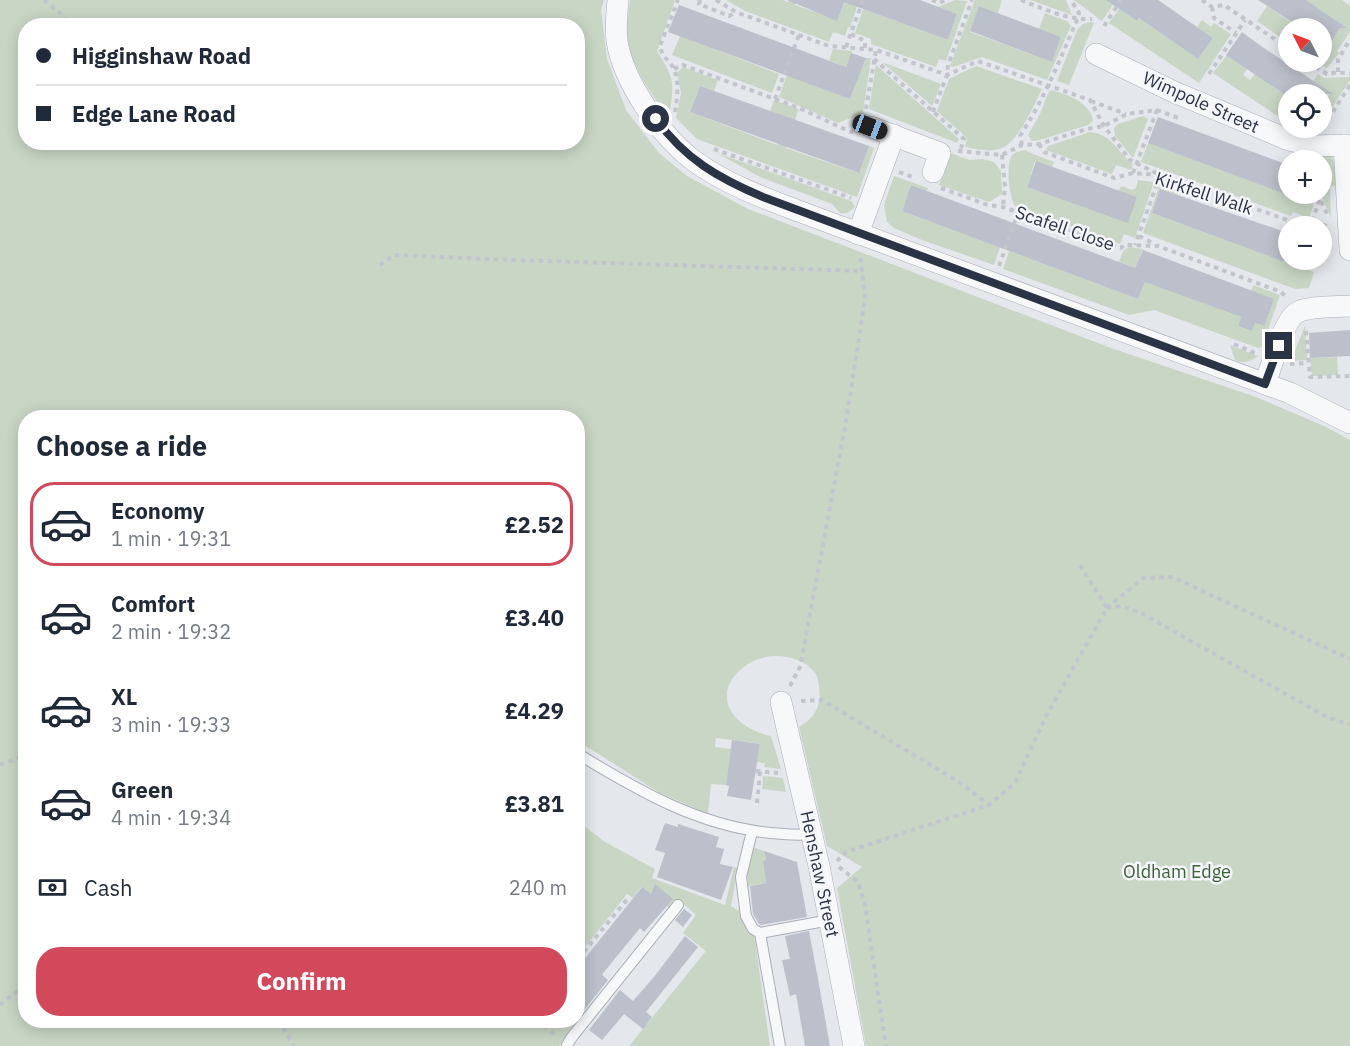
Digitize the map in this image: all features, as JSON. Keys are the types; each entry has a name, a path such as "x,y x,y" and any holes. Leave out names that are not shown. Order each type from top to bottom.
{"street":[{"path":"618,0 617,42 622,60 644,103 666,134 693,160 738,186 858,234 1265,384 1322,408 1350,423"},
{"name":"Wimpole Street","path":"1096,54 1174,92 1289,140 1314,146 1347,145 1350,250"},
{"path":"864,124 940,153 930,180"},
{"path":"858,234 894,135"},
{"path":"1265,384 1287,325 1301,317 1350,306"},
{"name":"Henshaw Street","path":"782,702 812,834 854,1046"}],"lane":[{"path":"585,758 654,798 707,821 752,831 798,836 812,834"},
{"path":"752,831 741,877 746,916 753,929 760,933 830,920"},
{"path":"585,1022 678,905"},
{"path":"760,933 780,1046"},
{"path":"567,1045 580,1028"}],"path":[{"path":"44,0 64,18"},
{"path":"673,119 678,93 674,69 661,52 660,46 678,0"},
{"path":"700,0 699,4 729,16 736,12"},
{"path":"716,0 736,12 829,46 876,50 947,75 978,62 1127,114"},
{"path":"846,47 863,0"},
{"path":"932,0 939,3 945,0"},
{"path":"933,112 972,0"},
{"path":"1021,0 1077,20 1092,19"},
{"path":"1022,145 1020,136 1036,111 1077,20 1079,13 1071,0"},
{"path":"1104,26 1121,0"},
{"path":"1202,0 1212,7 1224,5 1278,41"},
{"path":"1212,7 1214,18 1236,33"},
{"path":"1209,74 1245,20"},
{"path":"851,34 865,41 865,49"},
{"path":"775,99 799,35"},
{"path":"1338,72 1338,60 1350,39"},
{"path":"674,69 683,65 799,108 864,124 876,50"},
{"path":"874,59 964,140 959,152 1002,155 1022,145 1039,144 1104,126 1127,114 1157,110 1133,173"},
{"path":"1324,72 1350,74"},
{"path":"1332,112 1350,85"},
{"path":"1090,100 1104,126 1130,160 1160,175 1135,245"},
{"path":"951,142 962,146"},
{"name":"Kirkfell Walk","path":"1039,144 1044,152 1114,178 1133,173 1160,175 1278,216"},
{"path":"708,146 858,200"},
{"path":"1002,155 1005,188 1003,207"},
{"path":"737,165 740,158"},
{"name":"Scafell Close","path":"893,169 930,180 988,205 1003,207 1121,248 1124,245 1158,246 1281,292 1301,317"},
{"path":"780,185 785,174"},
{"path":"820,194 822,187"},
{"path":"998,270 1018,213"},
{"path":"782,702 800,668 848,416 865,298 858,234"},
{"path":"1139,236 1158,246"},
{"path":"380,264 394,255 862,271"},
{"path":"1301,317 1310,377 1350,376"},
{"path":"1234,344 1258,354"},
{"path":"1286,364 1308,363"},
{"path":"1078,562 1107,608"},
{"path":"886,1046 865,905 858,882 834,864 846,852 989,805 1016,783 1046,716 1107,608 1143,578 1173,577 1350,658"},
{"path":"1107,608 1121,606 1140,613 1328,717 1350,725"},
{"path":"782,702 822,700 959,782 989,805"},
{"path":"0,765 18,758"},
{"path":"757,803 758,771 785,774"},
{"path":"585,950 629,897"},
{"path":"0,1005 18,990"},
{"path":"284,1028 294,1046"},
{"path":"547,1028 567,1045"}],"green space":[{"name":"Oldham Edge","path":"0,0 604,0 601,10 607,59 626,110 659,153 687,176 748,209 1111,348 1256,397 1326,427 1350,440 1350,1046 866,1046 837,888 862,867 827,846 799,727 813,715 818,705 820,693 815,673 792,658 774,656 748,664 736,675 729,686 727,697 729,707 735,717 745,725 771,736 781,769 764,767 765,763 757,762 760,744 716,738 715,747 731,749 726,785 711,784 708,814 660,793 585,745 585,410 18,410 18,1028 572,1028 559,1046 0,1046"},
{"path":"630,0 675,0 657,51 668,69 672,83 669,119 641,77 631,53 627,29"},
{"path":"726,0 783,0 787,2 796,0 795,5 837,20 845,0 859,0 845,36 833,32 829,42 745,11"},
{"path":"955,0 967,1 946,61 939,59 936,67 871,44 871,39 855,33 863,9 948,40 957,14 938,7"},
{"path":"975,0 1002,0 998,13 979,6 970,32 1052,62 1061,37 1039,29 1045,13 1067,21 1071,26 1047,80 982,57 950,66"},
{"path":"1030,0 1066,0 1072,15 1033,1"},
{"path":"1074,0 1116,0 1102,21"},
{"path":"1306,0 1342,0 1350,6 1350,32 1332,62 1332,40 1342,25"},
{"path":"1267,6 1285,18 1278,18 1278,36 1257,21"},
{"path":"1119,9 1137,21 1139,18 1198,59 1213,38 1197,27 1202,20 1211,27 1214,23 1231,34 1199,83 1109,23"},
{"path":"1094,23 1069,85 1057,81 1077,30 1083,24"},
{"path":"680,36 779,74 772,93 672,55"},
{"path":"833,49 852,51 846,67 829,60"},
{"path":"1227,55 1247,69 1243,75 1250,80 1255,74 1278,90 1278,116 1213,73"},
{"path":"866,58 871,58 863,113 838,123 779,97 787,75 850,99"},
{"path":"882,62 941,84 932,106"},
{"path":"876,65 959,139 957,143 869,109"},
{"path":"976,66 1042,89 1020,130 1002,148 984,150 965,147 967,138 937,111 949,79"},
{"path":"683,67 718,80 714,91 700,86 690,112 777,145 780,138 788,141 786,148 858,173 869,146 874,148 857,197 697,139 676,118 681,93 677,73"},
{"path":"1318,74 1324,78 1350,77 1332,108 1332,84 1317,84 1313,81"},
{"path":"1051,90 1083,104 1093,121 1088,125 1032,141 1028,135"},
{"path":"774,100 799,109 793,126 770,111"},
{"path":"1143,116 1148,119 1133,158 1115,136 1114,128 1118,124"},
{"path":"1090,132 1109,140 1133,164 1131,170 1116,165 1112,174 1046,150 1048,146"},
{"path":"1148,143 1278,191 1278,204 1314,204 1310,216 1293,212 1291,216 1141,162"},
{"path":"1027,150 1054,162 1052,167 1035,161 1027,187 1128,222 1137,197 1119,191 1121,186 1132,190 1136,188 1138,180 1154,182 1135,238 1124,234 1120,244 1015,206 1010,188 1009,164 1013,154"},
{"path":"717,153 851,201 855,207 847,213 840,213 832,204 760,177"},
{"path":"951,153 969,160 983,159 994,162 1001,171 1002,194 989,202 939,185"},
{"path":"1332,158 1336,166 1336,185 1332,186"},
{"path":"894,176 928,188 927,191 911,185 902,211 1000,247 994,265 922,240 894,228 887,222 884,205"},
{"path":"1160,184 1180,190 1178,195 1160,189 1152,213 1278,259 1278,270 1314,272 1309,288 1295,289 1143,233"},
{"path":"1325,204 1331,204 1330,216"},
{"path":"1129,247 1143,249 1135,268 1119,262 1123,251"},
{"path":"1009,251 1138,299 1148,275 1152,284 1241,317 1238,326 1252,331 1255,323 1264,326 1251,291 1253,285 1280,295 1262,347 1258,348 1154,310 1129,315 1003,269"},
{"path":"1305,326 1307,360 1291,361 1292,358"},
{"path":"1230,345 1258,356 1246,362 1235,360"},
{"path":"1337,357 1338,375 1312,376 1310,358"},
{"path":"763,776 783,778 786,792 762,789"},
{"path":"585,826 605,842 655,869 652,878 725,905 734,867 738,868 731,906 739,911 754,934 770,1046 629,1046 706,951 683,933 696,915 678,899 670,909 641,887 633,898 627,894 585,947"},
{"path":"753,847 764,851 766,883 748,886 747,874"}],"building":[{"path":"787,0 920,0 957,14 948,40 844,2 837,21"},
{"path":"1106,0 1158,0 1213,38 1198,59 1139,18 1137,21"},
{"path":"1258,0 1306,0 1347,28 1340,28 1332,40 1332,18 1286,18"},
{"path":"679,5 846,67 851,53 866,58 850,99 668,32"},
{"path":"979,6 1061,37 1052,62 970,31"},
{"path":"1242,32 1278,57 1278,72 1300,72 1318,84 1278,84 1278,90 1226,55"},
{"path":"700,86 869,146 859,173 690,112"},
{"path":"1158,117 1278,161 1278,191 1148,143"},
{"path":"1036,161 1137,197 1128,223 1027,187"},
{"path":"911,185 1135,268 1143,250 1274,299 1264,326 1255,323 1252,331 1238,326 1241,317 1145,282 1138,299 902,211"},
{"path":"1160,189 1278,230 1278,259 1152,213"},
{"path":"1350,330 1350,356 1310,358 1309,333"},
{"path":"732,740 760,744 751,800 727,796 729,786 726,785"},
{"path":"665,823 678,827 678,824 719,837 716,847 724,849 720,864 733,867 721,900 657,877 665,853 655,850"},
{"path":"764,851 797,862 807,917 759,924 753,914 750,886 766,883"},
{"path":"655,884 673,899 644,932 640,928 604,972 602,975 608,980 585,1009 585,958 642,887 651,894"},
{"path":"684,909 692,915 683,927 675,920"},
{"path":"809,931 830,1046 805,1046 796,994 790,996 782,960 790,959 785,936"},
{"path":"685,936 698,947 646,1012 652,1017 643,1029 624,1014 602,1040 589,1030 620,990 633,1001"}],"route":[{"path":"656,119 666,134 693,160 717,175 763,197 1265,384 1279,346"}]}
